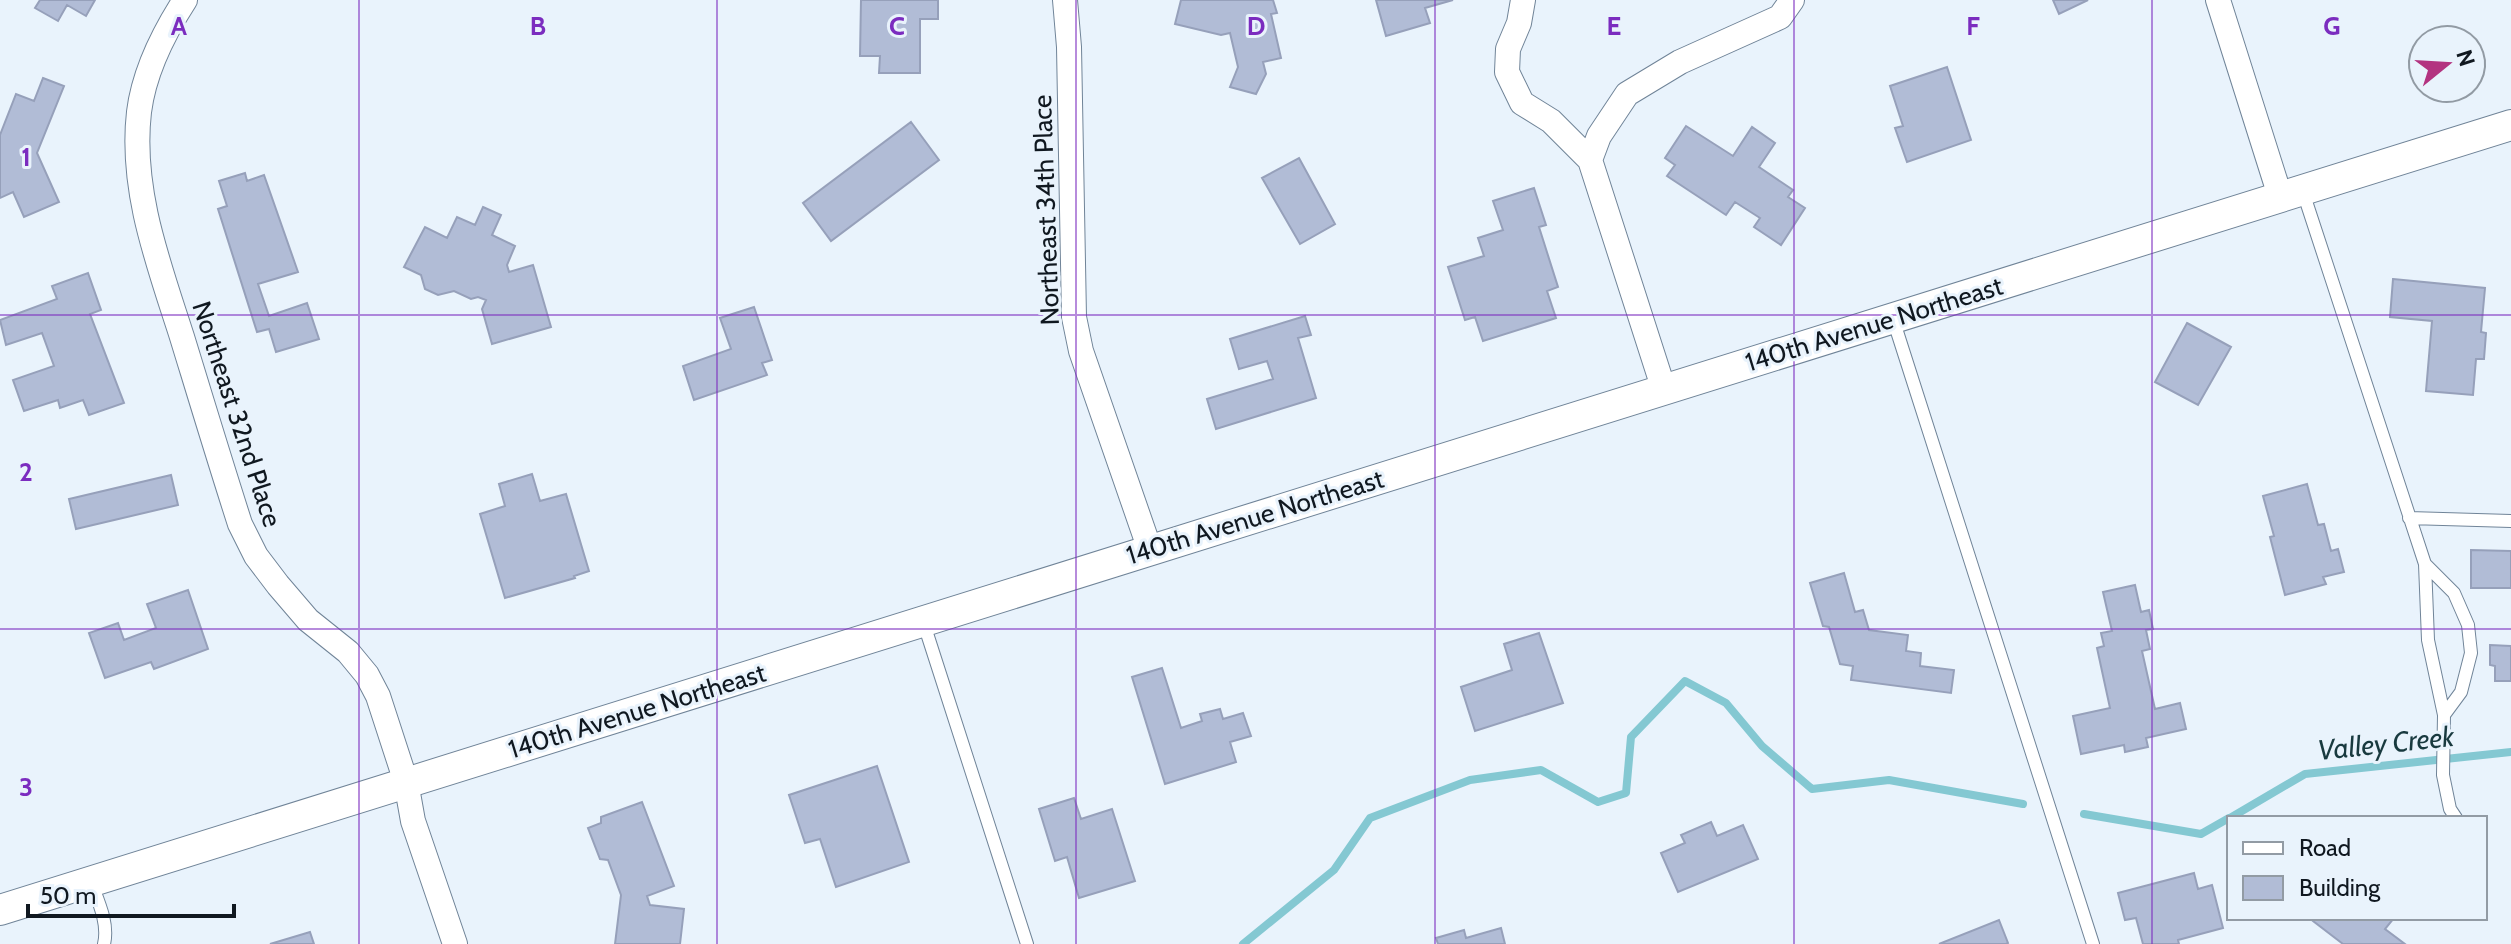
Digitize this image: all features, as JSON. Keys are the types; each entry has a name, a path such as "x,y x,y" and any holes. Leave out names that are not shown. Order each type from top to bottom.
{"street":[{"name":"Northeast 32nd Place","path":"185,0 167,28 149,72 139,111 141,192 154,249 240,524 256,556 278,585 308,620 348,652 367,675 378,696 406,782 413,821 455,944"},
{"name":"Northeast 34th Place","path":"1065,0 1069,47 1074,317 1081,351 1150,550"},
{"path":"1523,0 1519,23 1508,49 1507,72 1522,103 1551,121 1590,160 1664,390"},
{"path":"1590,160 1599,136 1627,94 1680,62 1780,17 1792,0"},
{"path":"2218,0 2291,193"},
{"name":"140th Avenue Northeast","path":"0,910 2511,125"}],"lane":[{"path":"2291,193 2425,564 2428,640 2444,715 2443,775 2450,809 2455,816"},
{"path":"1893,318 2093,944"},
{"path":"2409,518 2511,521"},
{"path":"2425,564 2454,593 2468,625 2471,653 2461,692 2444,715"},
{"path":"923,621 1027,944"},
{"path":"91,882 104,917 104,944"}],"building":[{"path":"40,0 95,0 86,16 67,5 58,21 35,8"},
{"path":"861,0 938,0 938,19 920,19 920,73 879,73 880,56 860,56"},
{"path":"1181,0 1273,0 1277,13 1271,14 1281,58 1263,62 1266,74 1256,94 1230,87 1238,67 1230,33 1221,35 1175,24"},
{"path":"1376,0 1453,0 1425,8 1430,23 1386,36"},
{"path":"2053,0 2088,0 2059,14"},
{"path":"1947,67 1971,140 1907,162 1895,128 1903,126 1890,86"},
{"path":"43,78 64,86 37,153 59,202 24,217 13,192 0,198 0,135 16,94 34,101"},
{"path":"911,122 939,160 831,241 803,203"},
{"path":"1686,126 1733,156 1752,127 1775,143 1759,167 1793,190 1788,197 1805,208 1781,245 1754,227 1760,218 1735,202 1726,215 1667,176 1675,165 1665,158"},
{"path":"1299,158 1335,224 1300,244 1262,178"},
{"path":"245,173 247,181 264,175 298,272 258,284 269,316 307,303 319,339 276,352 269,329 257,332 218,209 227,206 219,181"},
{"path":"1534,188 1546,225 1539,227 1558,287 1547,291 1556,318 1483,341 1475,317 1465,320 1448,267 1484,256 1478,238 1503,230 1493,201"},
{"path":"483,207 501,215 492,235 515,246 507,265 509,272 533,265 551,327 492,344 482,309 486,300 478,297 471,299 454,291 438,295 425,289 421,275 404,267 425,227 447,238 457,217 475,225"},
{"path":"88,273 101,310 90,314 124,403 89,415 83,400 60,408 58,400 24,411 13,380 54,366 42,333 6,345 0,320 57,299 52,286"},
{"path":"2393,279 2485,288 2481,332 2486,333 2484,359 2476,359 2473,395 2426,391 2432,321 2390,317"},
{"path":"754,307 772,360 762,363 767,375 694,400 683,366 731,349 720,318"},
{"path":"1305,316 1311,335 1298,338 1316,398 1216,429 1207,399 1273,379 1267,361 1239,369 1230,339"},
{"path":"2187,323 2231,347 2198,405 2155,382"},
{"path":"532,474 540,501 566,494 589,571 505,598 480,514 505,506 499,484"},
{"path":"171,475 178,505 76,529 69,499"},
{"path":"2307,484 2318,525 2324,524 2331,551 2338,549 2344,572 2323,577 2326,584 2285,595 2263,496"},
{"path":"2471,550 2511,551 2511,588 2471,588"},
{"path":"1844,573 1855,612 1863,610 1869,630 1908,635 1906,651 1921,653 1920,666 1954,670 1951,693 1851,680 1853,666 1840,664 1829,627 1823,626 1810,583"},
{"path":"2135,585 2141,612 2149,610 2153,629 2146,630 2150,649 2142,651 2155,709 2180,703 2186,729 2146,738 2148,747 2125,752 2124,745 2081,754 2073,716 2110,708 2097,648 2104,646 2101,633 2112,631 2103,592"},
{"path":"188,590 208,649 154,669 151,662 105,678 89,633 118,623 124,640 156,628 147,604"},
{"path":"1539,633 1563,703 1475,731 1461,687 1512,670 1504,644"},
{"path":"2490,645 2511,646 2511,681 2495,681 2495,666 2490,665"},
{"path":"1162,668 1181,728 1202,721 1200,714 1220,709 1223,719 1243,713 1251,736 1230,742 1236,762 1165,784 1132,677"},
{"path":"877,766 909,862 836,887 820,839 805,843 789,795"},
{"path":"1074,798 1081,819 1112,809 1135,881 1079,898 1067,857 1055,861 1039,809"},
{"path":"642,802 674,886 647,896 650,905 684,909 680,944 615,944 621,895 608,860 600,859 588,828 601,823 601,817"},
{"path":"1711,822 1717,836 1743,825 1758,859 1678,892 1661,853 1685,843 1681,835"},
{"path":"2194,873 2198,889 2212,885 2223,928 2178,940 2179,944 2143,944 2136,918 2125,920 2118,893"},
{"path":"1999,920 2006,944 1939,944"},
{"path":"2392,920 2385,929 2405,944 2343,944 2313,921"},
{"path":"1501,928 1505,944 1438,944 1436,938 1464,930 1466,938"},
{"path":"310,932 314,944 270,944"}],"waterway":[{"name":"Valley Creek","path":"1243,944 1334,870 1370,818 1470,780 1541,770 1598,802 1626,793 1631,737 1685,681 1726,703 1762,746 1812,789 1889,780 2023,804"},
{"name":"Valley Creek","path":"2233,816 2305,774 2511,752"},
{"name":"Valley Creek","path":"2084,814 2201,834 2227,819"}]}
